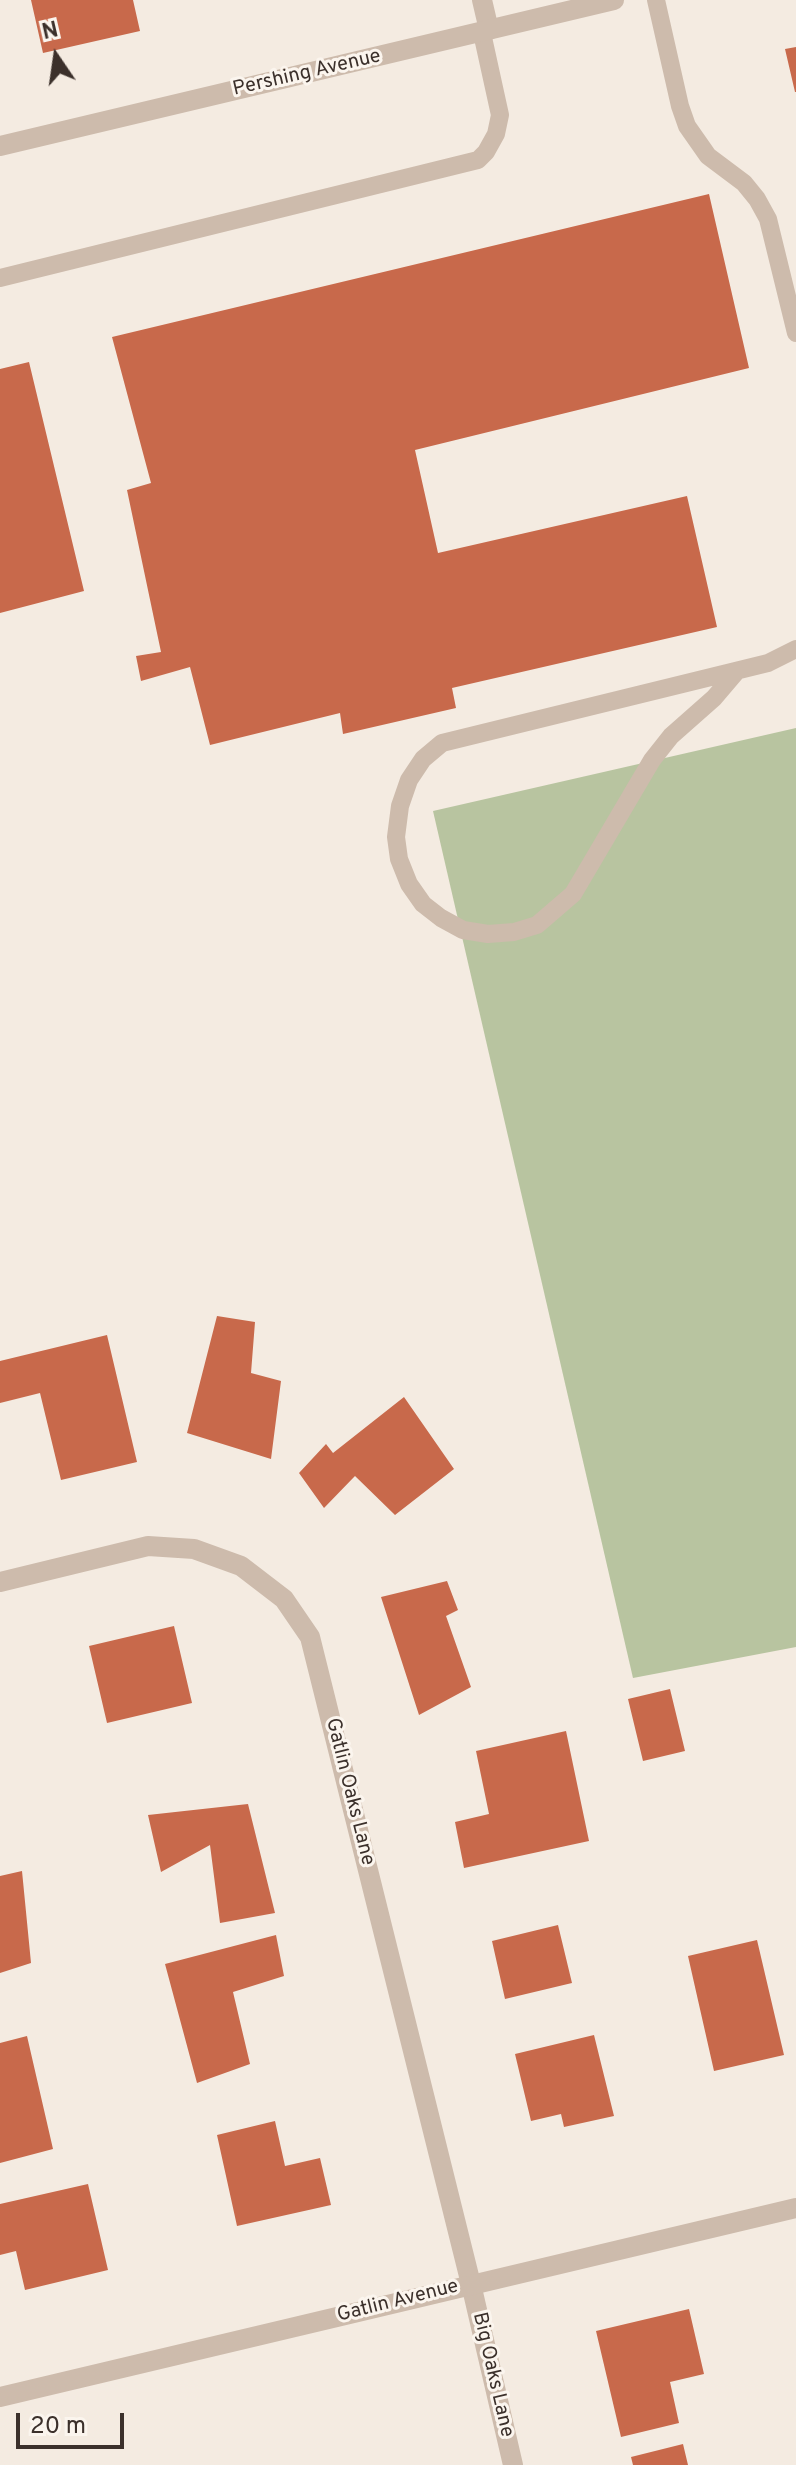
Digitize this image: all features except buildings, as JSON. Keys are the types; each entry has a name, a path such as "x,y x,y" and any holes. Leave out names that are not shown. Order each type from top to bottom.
{"street":[{"path":"482,0 485,31"},
{"name":"Pershing Avenue","path":"0,146 614,0"},
{"name":"Gatlin Oaks Lane","path":"0,1582 148,1546 194,1549 241,1566 284,1599 310,1637 471,2284"},
{"name":"Gatlin Avenue","path":"0,2397 796,2208"},
{"name":"Big Oaks Lane","path":"471,2284 513,2465"}],"lane":[{"path":"656,0 687,126 708,156 744,183 768,219 796,333"},
{"path":"0,278 478,160 496,134 500,115 485,31"},
{"path":"737,671 662,748 573,894 537,925 501,933 463,930 423,904 409,884 399,859 396,837 400,806 409,780 423,759 442,743 768,663 796,649"}],"green space":[{"path":"796,728 796,1647 633,1678 433,811"}]}
